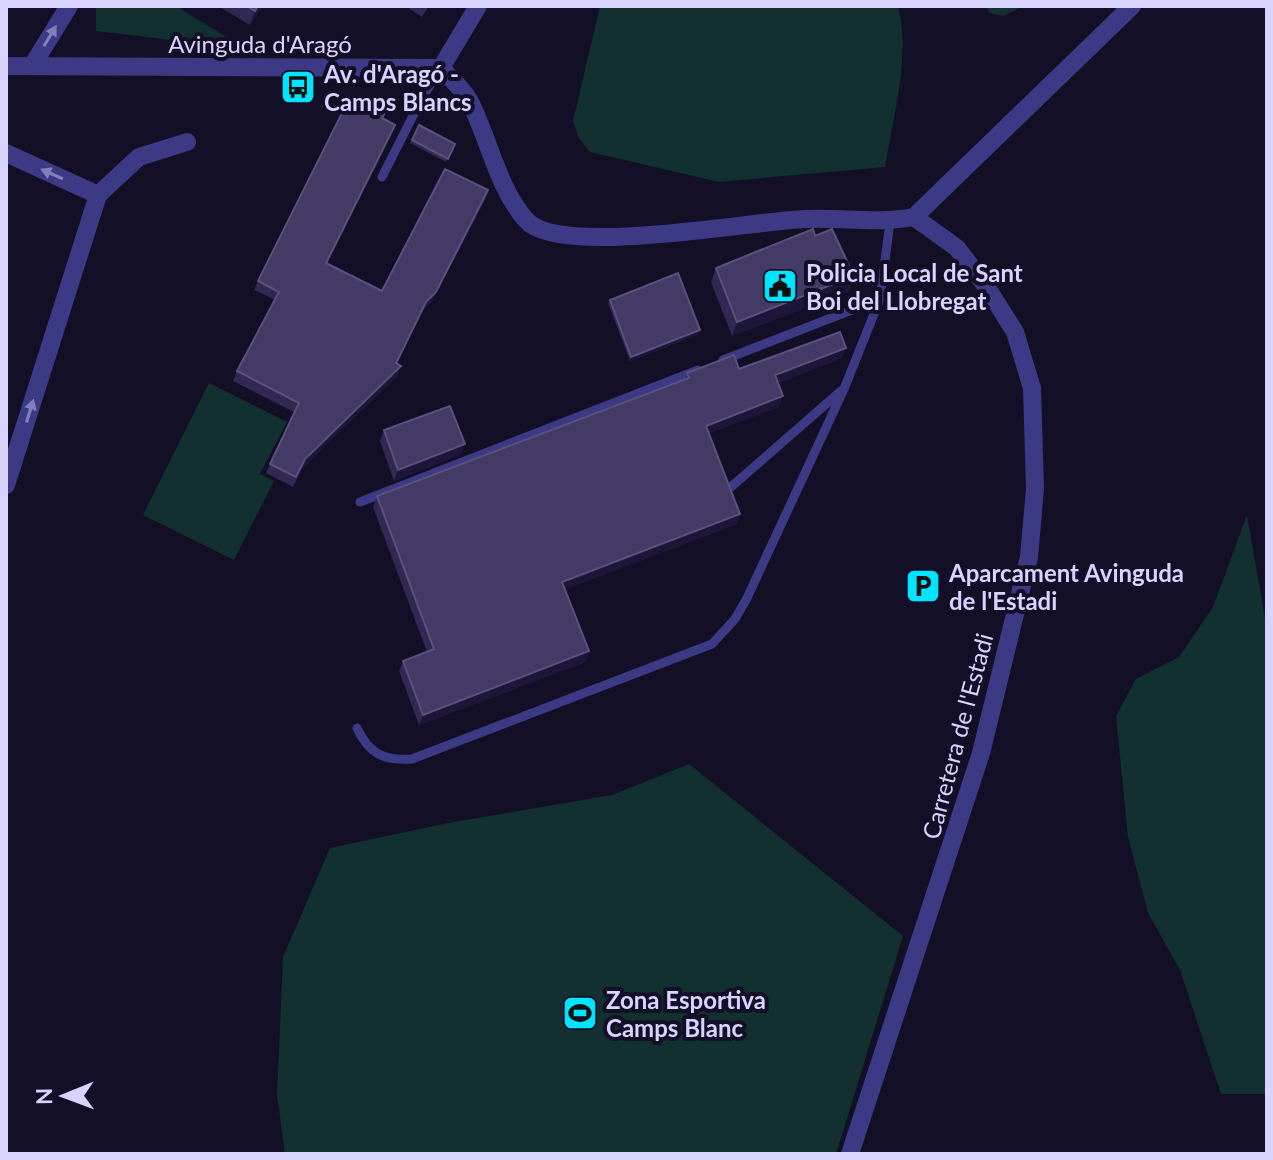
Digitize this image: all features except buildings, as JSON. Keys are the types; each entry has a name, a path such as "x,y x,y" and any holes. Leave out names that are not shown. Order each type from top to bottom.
{"street":[{"path":"32,66 69,6"},
{"path":"478,6 441,68 468,98 509,194 527,223 554,236 601,238 806,219 890,222 914,217 1132,6"},
{"name":"Avinguda d'Aragó","path":"6,66 441,68"},
{"path":"6,485 12,446 98,195 139,157 187,142"},
{"path":"6,153 98,195"},
{"name":"Carretera de l'Estadi","path":"850,1154 981,753 1029,557 1035,489 1032,388 1015,332 957,248 914,217"}],"lane":[{"path":"382,177 422,98 441,68"},
{"path":"357,728 368,749 380,757 412,759 712,644 735,619 747,598 844,389 880,299 890,222"},
{"path":"360,502 880,299"},
{"path":"731,487 844,389"}],"green space":[{"path":"96,6 176,6 231,40 172,40 96,31"},
{"path":"600,6 898,6 902,25 902,66 885,167 719,182 590,152 579,138 573,121"},
{"path":"986,6 1024,6 1003,16 990,13"},
{"path":"209,383 287,422 260,474 274,481 234,560 143,515"},
{"path":"1247,515 1267,630 1267,1094 1221,1094 1180,970 1148,913 1128,837 1116,716 1136,679 1179,657 1213,607"},
{"name":"Zona Esportiva Camps Blanc","path":"689,764 903,936 836,1154 285,1154 277,1095 283,957 330,848 448,823 612,795"}],"place":[{"name":"Av. d'Aragó - Camps Blancs","path":"298,87"},
{"name":"Policia Local de Sant Boi del Llobregat","path":"780,286"},
{"name":"Aparcament Avinguda de l'Estadi","path":"923,586"},
{"name":"Zona Esportiva Camps Blanc","path":"580,1013"}]}
